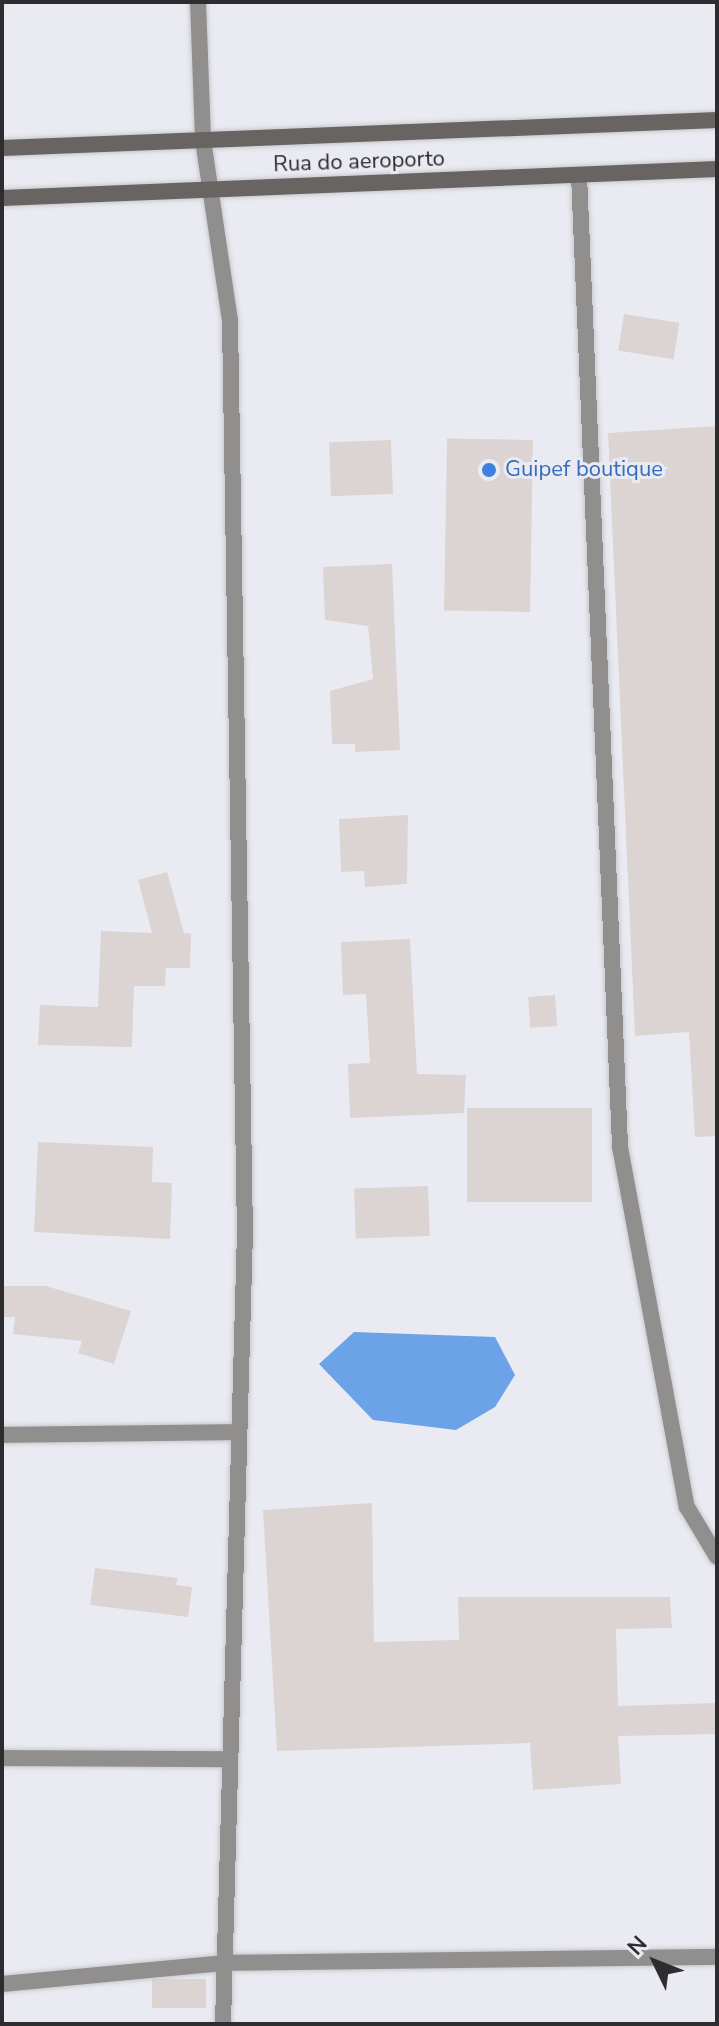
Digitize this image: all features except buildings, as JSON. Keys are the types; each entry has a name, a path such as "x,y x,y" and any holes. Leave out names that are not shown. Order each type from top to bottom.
{"main road":[{"name":"Rua do aeroporto","path":"2,148 717,120"},
{"name":"Rua do aeroporto","path":"2,198 717,169"}],"street":[{"path":"198,2 203,140 230,321 245,1233 225,1759 223,2024"},
{"path":"579,175 620,1147 687,1507 717,1557"},
{"path":"2,1435 237,1432"},
{"path":"2,1758 225,1759"},
{"path":"2,1984 223,1963 717,1957"}],"water":[{"path":"354,1332 495,1337 515,1375 495,1407 456,1430 373,1420 319,1364"}],"place":[{"name":"Guipef boutique","path":"489,470"}]}
